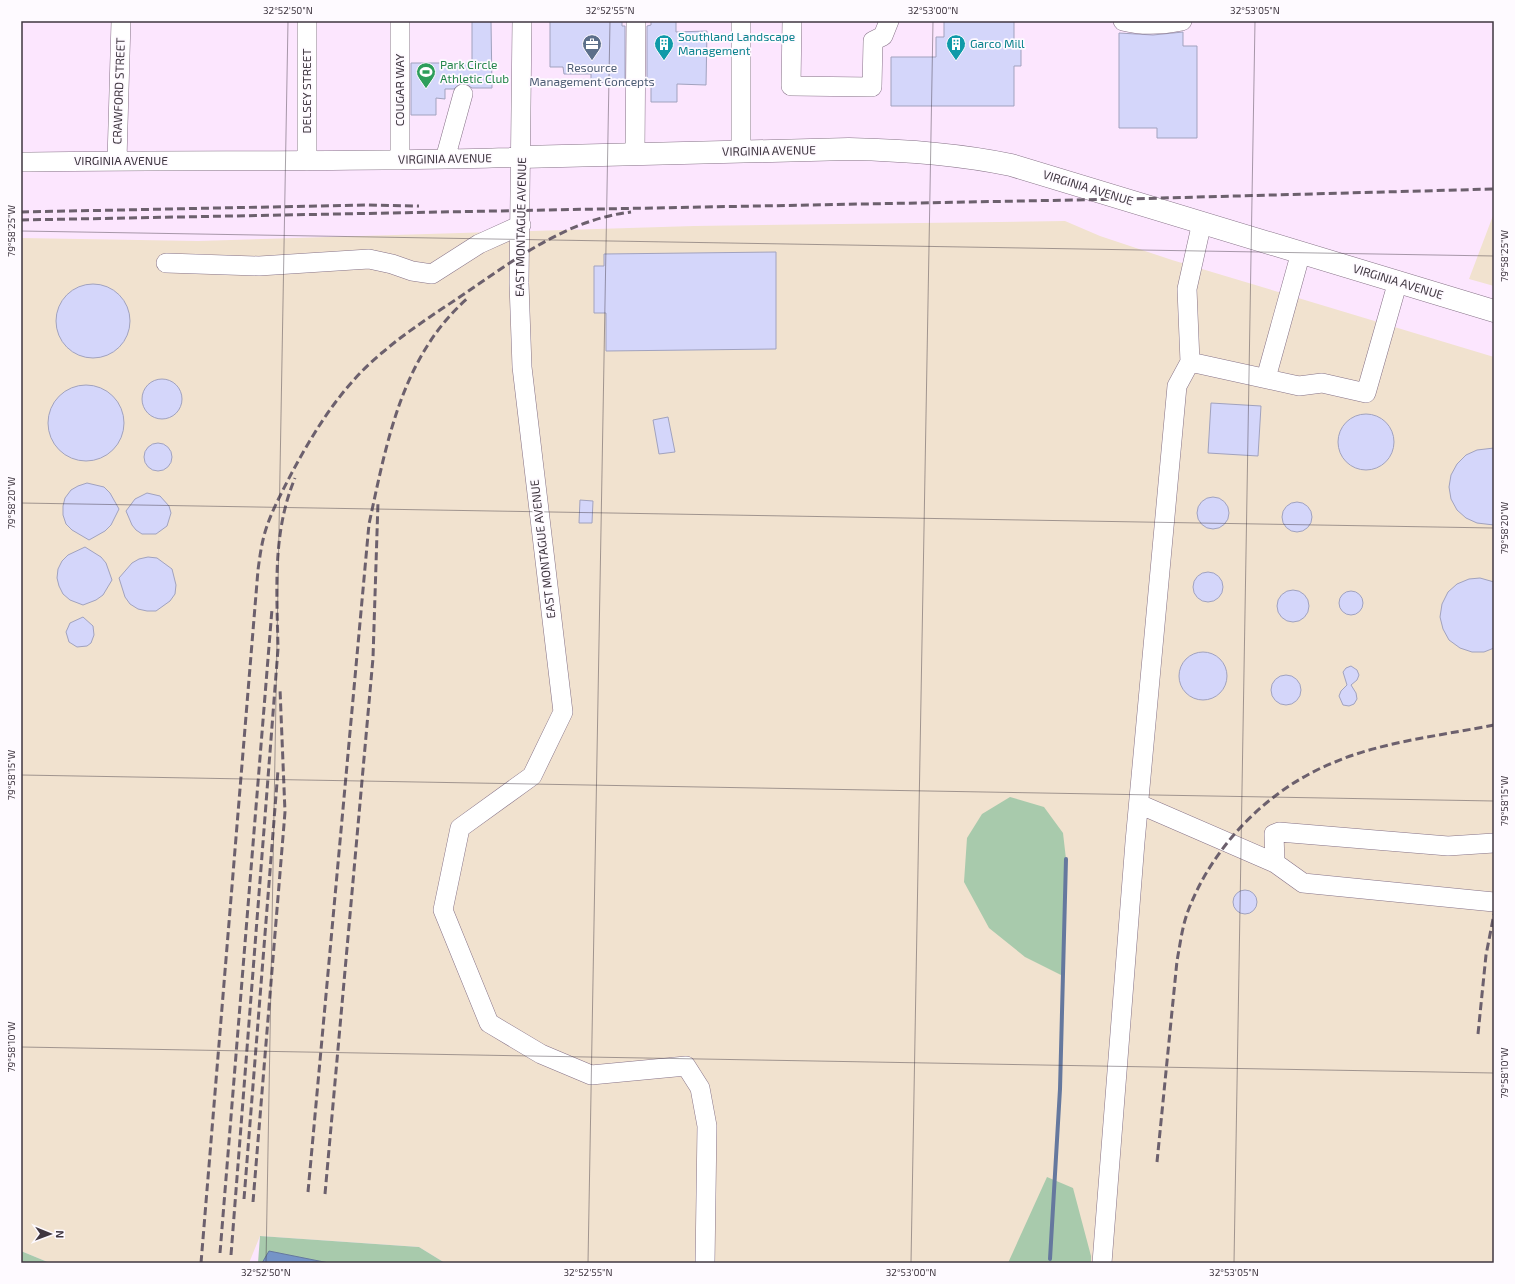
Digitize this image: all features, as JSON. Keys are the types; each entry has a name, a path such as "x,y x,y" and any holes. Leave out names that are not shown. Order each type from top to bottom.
{"main road":[{"name":"VIRGINIA AVENUE","path":"522,157 880,149 977,158 1011,164 1494,311"}],"street":[{"name":"CRAWFORD STREET","path":"117,160 121,21"},
{"name":"DELSEY STREET","path":"307,21 307,162"},
{"name":"COUGAR WAY","path":"400,21 400,160"},
{"name":"EAST MONTAGUE AVENUE","path":"522,21 522,157 519,283 522,367 563,712 532,776 460,828 443,910 489,1023 541,1054 591,1075 686,1066 700,1088 707,1126 705,1263"},
{"path":"635,154 636,21"},
{"path":"741,21 741,152"},
{"path":"792,21 791,86 872,87 873,41 883,36 889,21"},
{"path":"1123,21 1137,24 1160,24 1182,21"},
{"path":"445,159 463,94"},
{"name":"VIRGINIA AVENUE","path":"21,162 117,160 307,162 522,157"},
{"path":"1102,1263 1139,804 1177,386 1190,362 1187,289 1202,222"},
{"path":"166,263 259,266 369,259 392,264 412,271 432,274 479,244 521,225"},
{"path":"1266,378 1301,252"},
{"path":"1190,362 1299,386 1322,383 1366,393 1398,281"},
{"path":"1139,804 1275,863 1303,883 1494,902"},
{"path":"1275,863 1274,834 1279,832 1448,846 1494,843"}],"shaded area":[{"path":"1494,213 1494,286 1469,279"},
{"path":"1065,221 1100,236 1172,260 1494,357 1494,1263 1091,1263 1091,1256 1008,1263 445,1263 419,1247 260,1236 249,1263 50,1263 21,1251 21,238 198,241 694,226"}],"green space":[{"path":"1010,797 1044,807 1063,833 1066,859 1063,976 1025,957 989,928 964,882 967,838 982,814"},
{"path":"1047,1177 1073,1188 1091,1256 1091,1263 1008,1263"},
{"path":"260,1236 419,1247 445,1263 258,1263"},
{"path":"21,1251 50,1263 21,1263"}],"water":[{"path":"269,1251 329,1263 262,1263"}],"building":[{"name":"Park Circle Athletic Club","path":"472,21 491,21 492,88 472,88 466,84 460,84 454,89 445,89 445,99 436,98 436,115 411,115 411,63 472,63"},
{"path":"550,21 622,21 622,26 625,26 625,81 591,83 591,74 564,74 563,67 550,67"},
{"path":"651,21 676,21 676,32 707,31 706,85 677,84 677,102 651,102 651,81 647,81 647,26 651,25"},
{"name":"Garco Mill","path":"944,21 1014,21 1014,47 1021,47 1021,66 1014,66 1014,106 891,106 891,57 936,57 936,37 944,37"},
{"path":"1183,32 1183,46 1197,46 1197,138 1157,138 1157,128 1119,128 1119,33 1153,35"},
{"path":"776,252 776,349 606,351 606,313 594,313 594,266 604,266 604,254"},
{"path":"93,284 114,290 124,300 130,321 124,342 114,352 93,358 72,352 62,342 56,321 62,300 72,290"},
{"path":"158,379 166,379 173,382 179,388 182,399 179,410 173,416 166,419 158,419 151,416 145,410 142,403 142,395 145,388 151,382"},
{"path":"86,385 101,388 113,396 121,408 124,423 121,438 113,450 101,458 86,461 71,458 59,450 51,438 48,423 51,408 59,396 71,388"},
{"path":"1211,403 1261,406 1258,456 1208,453"},
{"path":"1366,414 1377,416 1386,422 1392,431 1394,442 1392,453 1386,462 1377,468 1366,470 1355,468 1346,462 1340,453 1338,442 1340,431 1346,422 1355,416"},
{"path":"668,417 675,452 659,454 653,420"},
{"path":"158,443 168,447 172,457 168,467 158,471 148,467 144,457 148,447"},
{"path":"1494,448 1494,525 1477,523 1466,518 1457,510 1451,499 1449,487 1451,475 1457,464 1466,455 1477,450"},
{"path":"87,483 104,487 110,493 119,509 111,525 105,531 89,540 72,530 66,524 63,515 65,498 71,490"},
{"path":"147,493 160,496 169,506 171,513 167,526 156,534 142,534 136,530 132,525 126,511 135,499"},
{"path":"1210,497 1216,497 1226,504 1229,513 1228,519 1222,526 1216,529 1210,529 1200,522 1197,516 1197,510 1204,500"},
{"path":"580,500 593,501 592,523 579,523"},
{"path":"1297,502 1303,503 1311,511 1311,523 1303,531 1297,532 1291,531 1283,523 1282,517 1283,511 1291,503"},
{"path":"85,547 101,557 106,563 112,580 103,595 96,600 83,605 70,600 63,594 57,578 58,569 62,561 68,555"},
{"path":"148,557 157,558 172,569 176,585 175,594 170,601 156,611 138,609 130,604 125,597 119,578 132,563 139,559"},
{"path":"1208,572 1219,576 1223,587 1219,598 1208,602 1197,598 1193,587 1197,576"},
{"path":"1480,578 1494,582 1494,648 1484,652 1472,652 1460,648 1449,640 1443,629 1440,617 1442,604 1448,592 1457,584 1469,579"},
{"path":"1290,590 1296,590 1305,594 1309,606 1305,618 1296,622 1290,622 1281,618 1277,609 1277,603 1281,594"},
{"path":"1351,591 1360,594 1363,603 1360,612 1351,615 1342,612 1339,603 1342,594"},
{"path":"83,617 93,626 94,635 91,643 87,646 77,647 69,642 66,632 70,623"},
{"path":"1203,652 1212,654 1220,659 1225,667 1227,676 1225,685 1220,693 1212,698 1203,700 1194,698 1186,693 1181,685 1179,676 1181,667 1186,659 1194,654"},
{"path":"1351,666 1357,670 1359,675 1357,680 1351,685 1356,693 1357,699 1354,704 1349,706 1343,705 1339,696 1341,691 1347,685 1343,672 1346,668"},
{"path":"1286,675 1297,679 1301,690 1297,701 1286,705 1275,701 1271,690 1275,679"},
{"path":"1245,890 1254,893 1257,902 1254,911 1245,914 1236,911 1233,902 1236,893"}],"waterway":[{"path":"1050,1259 1060,1089 1066,859"}],"railway":[{"path":"21,220 1126,199 1494,189"},
{"path":"21,212 366,205 419,206"},
{"path":"201,1263 258,570 260,553 271,515 317,429 341,395 368,365 383,352 417,326 495,273 550,239 589,222 609,216 631,212"},
{"path":"308,1192 369,524 391,431 413,372 428,345 446,320 469,297"},
{"path":"231,1255 278,649 277,584 279,541 282,520 295,478"},
{"path":"325,1194 373,658 378,502"},
{"path":"220,1253 272,609"},
{"path":"253,1202 285,812 280,689"},
{"path":"1157,1162 1177,961 1183,930 1188,911 1199,887 1212,864 1228,842 1266,803 1311,773 1335,762 1353,755 1392,744 1494,725"},
{"path":"244,1199 278,770"},
{"path":"1478,1034 1486,955 1494,914"}],"place":[{"name":"Resource Management Concepts","path":"592,61"},
{"name":"Southland Landscape Management","path":"664,61"},
{"name":"Garco Mill","path":"956,61"},
{"name":"Park Circle Athletic Club","path":"426,89"}]}
